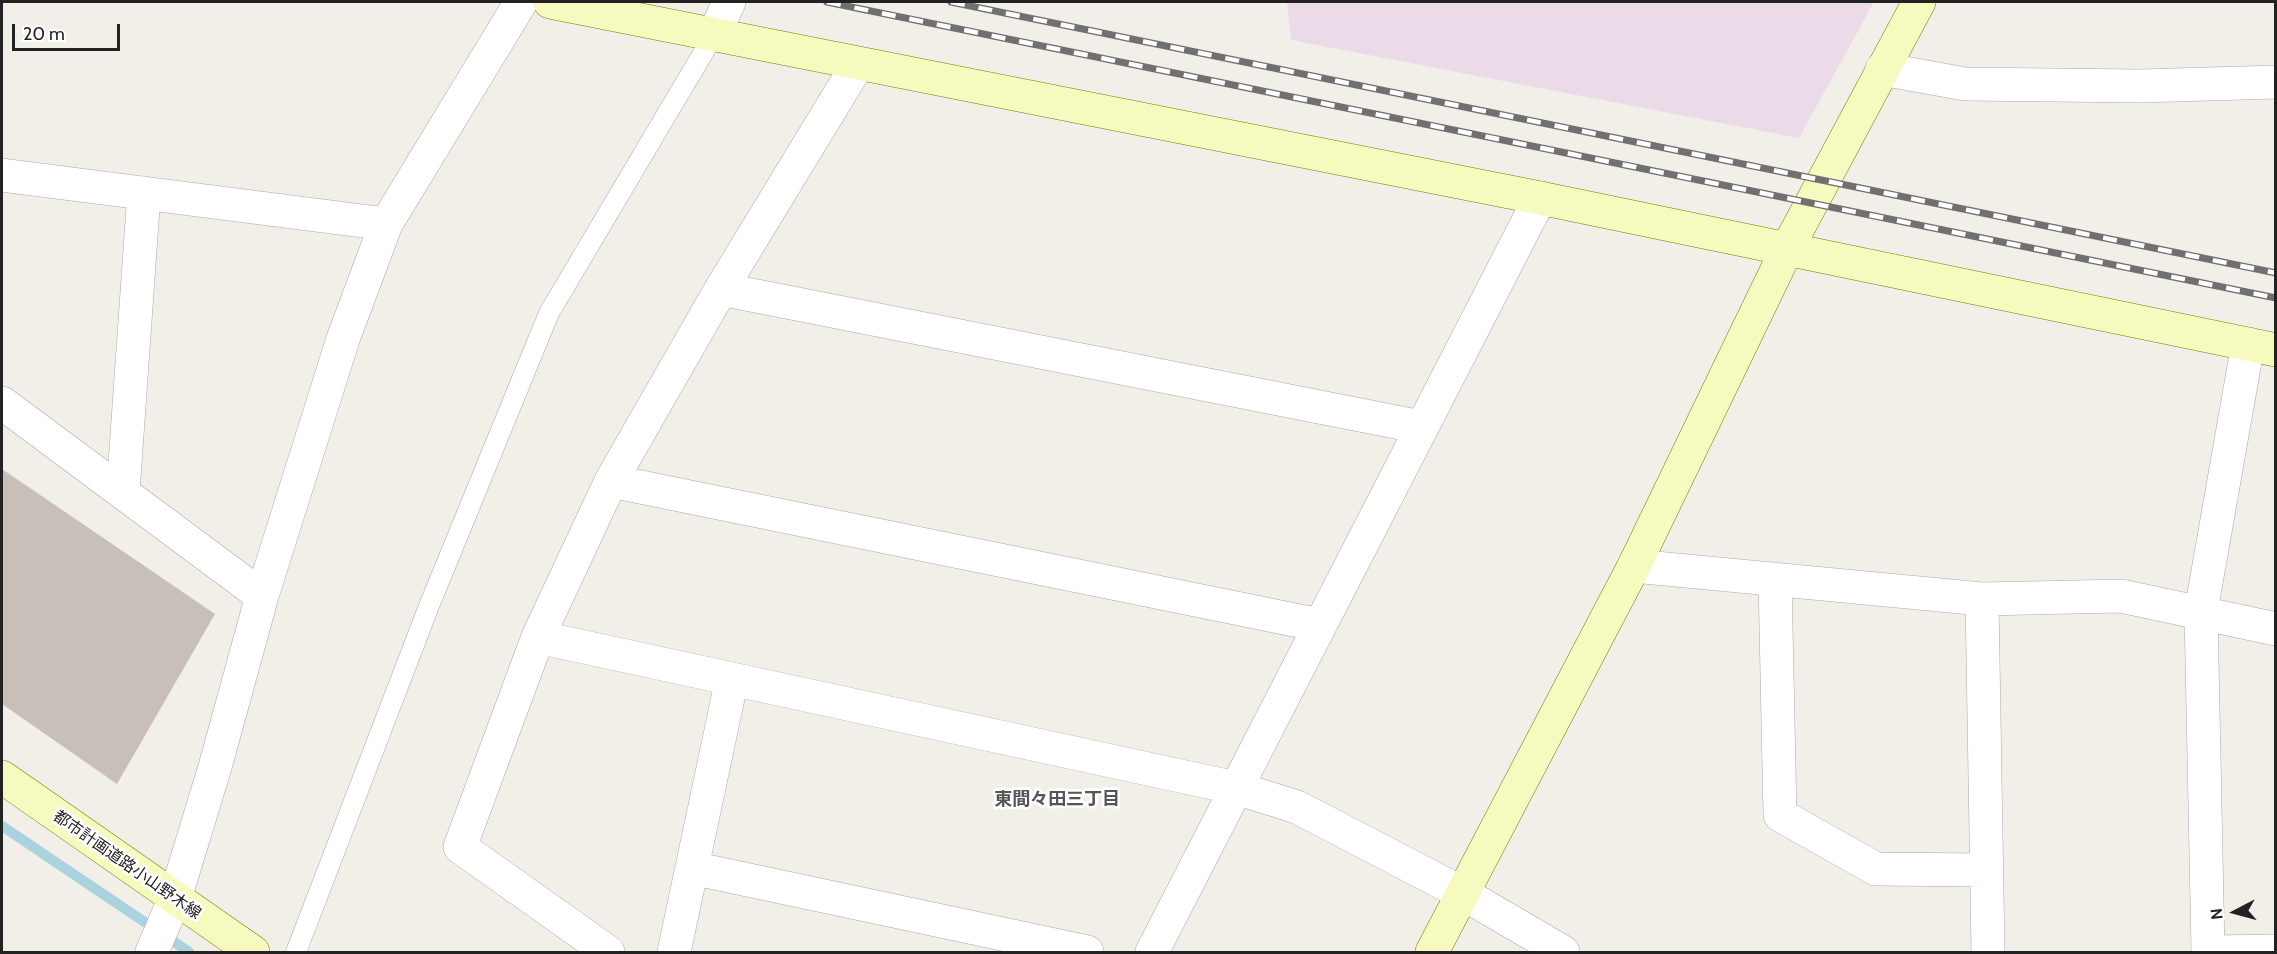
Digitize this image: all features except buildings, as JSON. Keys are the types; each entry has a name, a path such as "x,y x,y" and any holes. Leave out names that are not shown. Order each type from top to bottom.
{"street":[{"path":"152,952 175,898 215,767 262,596 343,339 386,224 521,2"},
{"path":"549,2 1540,198 2262,347 2201,611 2210,952 2276,951"},
{"path":"715,33 729,2"},
{"path":"1432,952 1634,566 1787,249 1919,2"},
{"path":"608,952 460,847 538,637 611,481 721,289 858,64"},
{"path":"1882,69 1965,84 2141,86 2276,82"},
{"path":"2,175 386,224"},
{"path":"123,492 144,193"},
{"path":"1152,952 1540,198"},
{"path":"721,289 1421,427"},
{"path":"2,403 262,596"},
{"path":"611,481 1319,626"},
{"path":"1634,566 1982,600 2121,596 2201,611 2276,629"},
{"path":"1775,579 1780,814 1876,869 1986,870"},
{"path":"1982,600 1988,952"},
{"path":"538,637 1236,788 1297,807 1462,893 1563,952"},
{"path":"674,952 732,679"},
{"name":"都市計画道路小山野木線","path":"2,777 253,952"},
{"path":"692,868 1087,952"}],"lane":[{"path":"296,952 429,606 502,422 549,314 715,33"}],"shaded area":[{"path":"1287,2 1874,2 1799,138 1291,40"}],"waterway":[{"path":"2,826 189,952"}],"railway":[{"path":"827,2 2276,298"},
{"path":"951,2 2276,273"}],"district":[{"name":"東間々田三丁目","path":"1057,800"}]}
